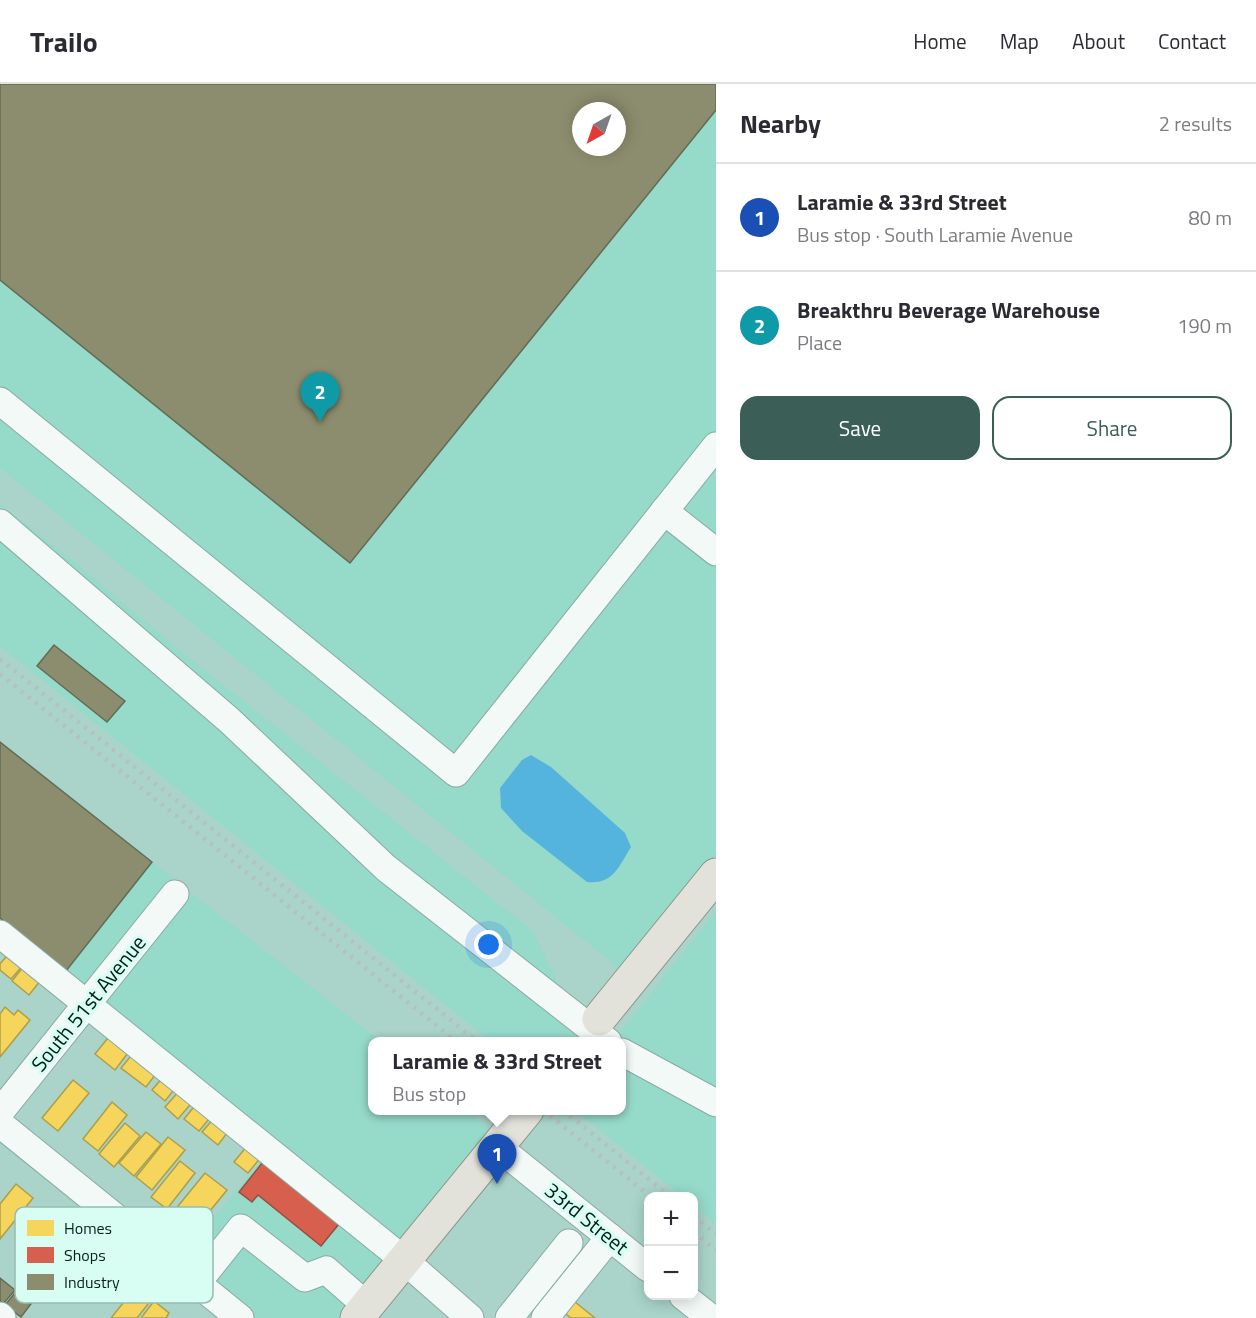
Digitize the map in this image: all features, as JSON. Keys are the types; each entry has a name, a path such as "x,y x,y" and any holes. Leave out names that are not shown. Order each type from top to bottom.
{"main road":[{"path":"604,1030 716,874"},
{"path":"362,1312 523,1115"}],"street":[{"path":"0,401 456,773 716,446"},
{"path":"664,511 716,552"},
{"path":"0,523 229,720 386,868 604,1030"},
{"name":"South 51st Avenue","path":"0,1112 176,894"},
{"path":"0,934 405,1260 470,1318"},
{"path":"626,1055 716,1103"},
{"path":"0,1124 103,1207"},
{"name":"33rd Street","path":"498,1147 644,1265"},
{"path":"213,1263 241,1228 305,1278 326,1270 362,1312"},
{"path":"545,1318 610,1237"},
{"path":"509,1318 569,1243"},
{"path":"213,1296 240,1318"},
{"path":"688,1300 711,1318"}],"shaded area":[{"path":"0,84 716,84 716,854 621,970 0,468"},
{"path":"0,504 533,931 561,989 618,1035 716,911 716,1224 698,1209 698,1192 677,1192 581,1115 626,1115 626,1037 485,1037 0,646"},
{"path":"0,742 375,1037 368,1037 368,1115 472,1115 497,1134 349,1318 248,1318 213,1290 213,1218 272,1147 0,929"}],"water":[{"path":"531,755 551,767 625,833 631,847 619,867 609,877 596,882 587,882 522,831 501,808 500,788 522,760"}],"building: Homes":[{"path":"11,951 25,963 11,979 0,970 0,964"},
{"path":"27,962 44,976 29,995 12,981"},
{"path":"5,1007 14,1015 18,1010 30,1020 0,1057 0,1014"},
{"path":"112,1033 131,1049 115,1070 95,1054"},
{"path":"135,1051 159,1070 146,1087 121,1068"},
{"path":"164,1076 177,1086 165,1101 152,1090"},
{"path":"73,1080 89,1093 58,1131 42,1118"},
{"path":"181,1089 194,1100 178,1119 165,1107"},
{"path":"112,1102 127,1115 98,1151 83,1139"},
{"path":"198,1102 213,1114 199,1131 184,1119"},
{"path":"216,1116 231,1128 218,1145 202,1132"},
{"path":"125,1123 140,1136 114,1167 99,1154"},
{"path":"146,1132 161,1144 134,1176 119,1163"},
{"path":"168,1137 185,1150 152,1190 136,1177"},
{"path":"247,1146 261,1157 248,1173 234,1162"},
{"path":"180,1161 195,1173 169,1207 164,1207 151,1197"},
{"path":"205,1173 227,1190 213,1207 177,1207"},
{"path":"16,1184 33,1198 26,1207 15,1207 15,1220 0,1239 0,1204"},
{"path":"575,1302 595,1318 571,1318 565,1313"},
{"path":"123,1303 149,1303 137,1318 111,1318"},
{"path":"152,1303 156,1303 169,1313 166,1318 141,1318"}],"building: Shops":[{"path":"266,1158 343,1219 321,1246 258,1195 252,1202 239,1192"}],"building: Industry":[{"path":"0,84 716,84 716,110 350,563 0,280"},
{"path":"54,645 125,701 107,722 37,666"},
{"path":"0,742 152,862 66,971 0,918"},
{"path":"0,1278 15,1290 3,1304 0,1301"},
{"path":"15,1293 15,1303 32,1303 21,1317 5,1305"}],"railway":[{"path":"0,659 472,1037"},
{"path":"0,674 451,1037"},
{"path":"549,1115 645,1192"},
{"path":"569,1115 665,1192"},
{"path":"698,1219 716,1234"},
{"path":"698,1235 716,1250"}],"place":[{"name":"Breakthru Beverage Warehouse","path":"320,422"},
{"name":"Laramie & 33rd Street","path":"497,1184"}]}
